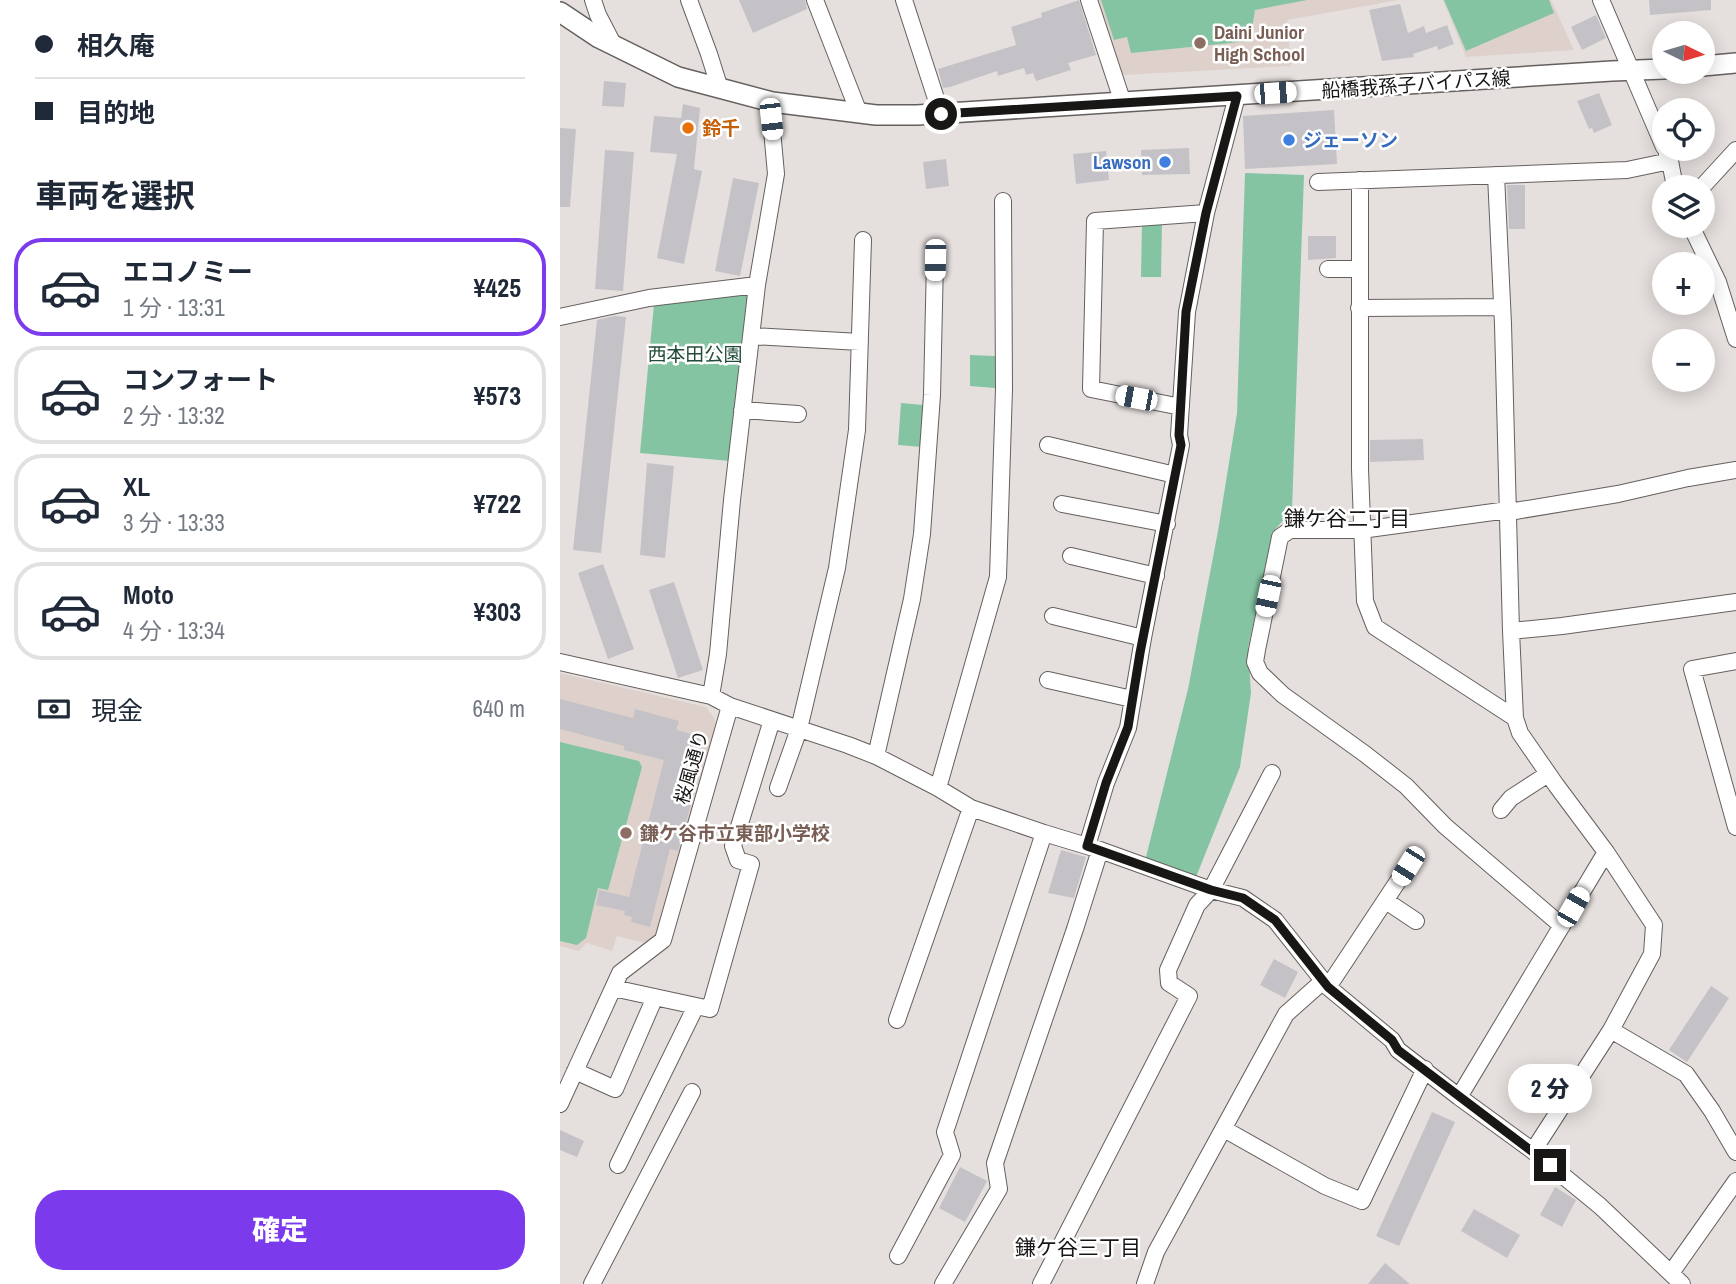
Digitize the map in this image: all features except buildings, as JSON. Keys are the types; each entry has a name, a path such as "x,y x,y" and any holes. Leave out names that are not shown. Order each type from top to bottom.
{"street":[{"path":"593,0 614,46"},
{"path":"688,0 720,89"},
{"path":"815,0 859,113"},
{"path":"904,0 941,114"},
{"path":"1089,0 1123,103"},
{"path":"1601,0 1652,118"},
{"name":"船橋我孫子バイパス線","path":"560,12 599,38 678,77 772,102 876,115 941,114 1652,69"},
{"path":"1715,65 1736,63"},
{"path":"943,1284 999,1188 995,1163 1075,929 1106,783 1128,727 1181,445 1179,435 1186,312 1206,213 1237,96"},
{"path":"711,696 718,654 732,500 757,285 776,174 772,102"},
{"path":"1714,175 1736,150"},
{"path":"1318,182 1627,170 1652,158"},
{"path":"1496,176 1515,718 1520,733 1606,852 1654,925 1652,954 1611,1030 1533,1152"},
{"path":"1360,180 1359,308 1365,601 1375,627 1515,718"},
{"path":"937,788 998,577 1004,390 1003,201"},
{"path":"1181,407 1091,389 1095,221 1206,213"},
{"path":"1697,238 1718,282 1736,340"},
{"path":"778,788 799,729 837,568 857,430 863,240"},
{"path":"876,756 912,599 922,534 932,395 935,260"},
{"path":"1328,269 1359,270"},
{"path":"560,317 649,298 757,285"},
{"path":"1359,308 1502,307"},
{"path":"751,336 860,342"},
{"path":"743,410 798,414"},
{"path":"1048,445 1175,475"},
{"path":"1562,926 1445,826 1406,786 1283,695 1254,670 1280,537 1290,530 1362,530 1515,511 1736,470"},
{"path":"1062,504 1167,524"},
{"path":"1072,556 1156,576"},
{"path":"1511,631 1736,602"},
{"path":"1053,616 1143,638"},
{"path":"1736,661 1692,669 1736,827"},
{"path":"560,662 711,696 730,706 876,756 971,808 1211,890 1243,898 1275,920 1325,984 1392,1040 1398,1050 1600,1206 1676,1279 1736,1181"},
{"path":"1048,680 1132,699"},
{"name":"桜風通り","path":"560,1104 620,973 663,940 730,706"},
{"path":"613,988 710,1009 751,864 738,860 733,846 772,720"},
{"path":"1041,1284 1189,996 1170,983 1168,970 1197,905 1211,890 1272,773"},
{"path":"1501,810 1511,799 1548,774"},
{"path":"897,1020 971,808"},
{"path":"898,1256 951,1155 945,1132 1044,833"},
{"path":"1459,1097 1606,852"},
{"path":"1145,1284 1156,1252 1286,1014 1325,984 1386,901 1408,866"},
{"path":"1386,901 1416,921"},
{"path":"575,1071 615,1089 655,997"},
{"path":"618,1165 696,1006"},
{"path":"1611,1030 1686,1074 1736,1152"},
{"path":"1224,1129 1325,1186 1362,1201 1424,1069"},
{"path":"592,1284 692,1092"}],"shaded area":[{"name":"Daini Junior High School","path":"1097,0 1399,0 1287,20 1291,66 1122,75"},
{"path":"1443,0 1551,0 1574,50 1466,57"},
{"name":"鎌ケ谷市立東部小学校","path":"560,673 706,707 718,730 664,937 649,944 617,936 612,951 587,943 578,951 560,946"}],"green space":[{"path":"1101,0 1307,0 1255,10 1250,41 1131,53 1127,37 1114,40"},
{"path":"1444,0 1549,0 1554,13 1466,51"},
{"path":"1245,173 1304,175 1292,510 1273,532 1248,648 1251,693 1240,767 1196,877 1145,861 1188,689 1237,413"},
{"path":"1162,222 1161,277 1141,277 1142,223"},
{"name":"西本田公園","path":"748,292 730,461 640,453 654,304"},
{"path":"970,355 995,356 995,388 970,386"},
{"path":"901,403 923,405 922,447 898,445"},
{"path":"560,742 639,761 642,767 608,890 598,888 586,938 577,945 560,941"}],"place":[{"name":"Daini Junior High School","path":"1200,43"},
{"name":"鈴千","path":"688,128"},
{"name":"ジェーソン","path":"1289,140"},
{"name":"Lawson","path":"1165,162"},
{"name":"鎌ケ谷市立東部小学校","path":"626,833"}],"district":[{"name":"鎌ケ谷二丁目","path":"1347,518"},
{"name":"鎌ケ谷三丁目","path":"1078,1247"}],"route":[{"path":"941,114 1237,96 1206,213 1186,312 1179,435 1181,445 1128,727 1106,783 1087,846 1211,890 1243,898 1275,920 1322,982 1392,1040 1398,1050 1550,1165"}]}
